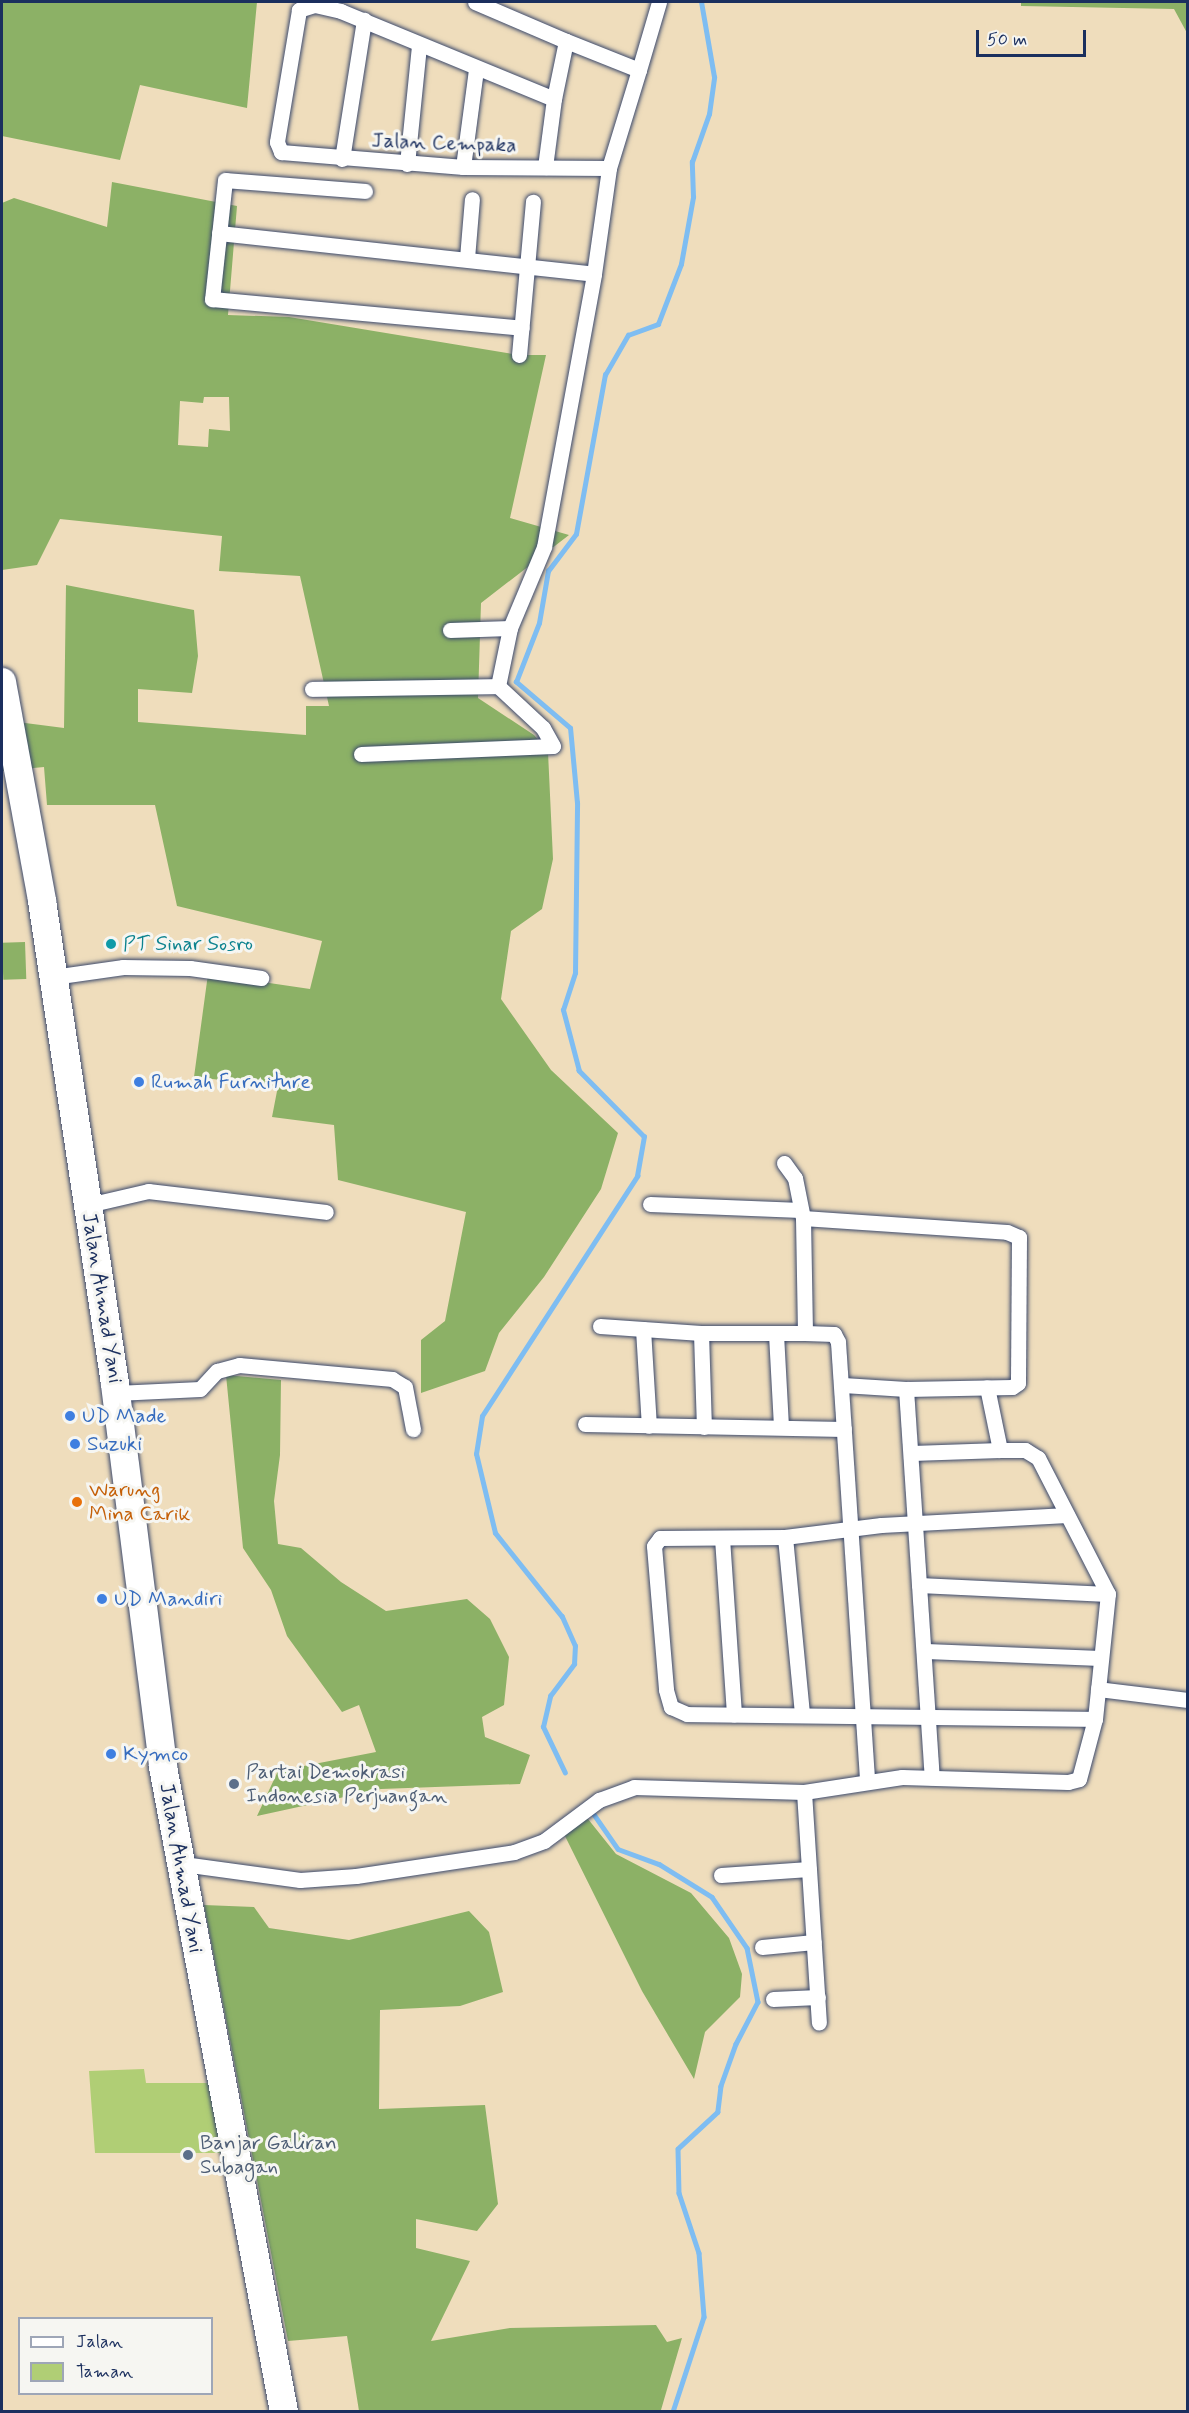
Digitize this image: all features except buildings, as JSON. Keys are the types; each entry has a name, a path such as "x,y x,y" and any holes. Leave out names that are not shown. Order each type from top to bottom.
{"highway":[{"name":"Jalan Ahmad Yani","path":"2,681 53,977 116,1393 162,1767 183,1864 205,2000 284,2412"}],"street":[{"path":"475,2 639,70"},
{"path":"498,686 510,628 544,547 594,274 609,168 659,2"},
{"name":"Jalan Cempaka","path":"342,6 305,6 297,15 279,149 286,154 463,168 609,168"},
{"path":"342,6 364,20 419,45 476,70 554,99"},
{"path":"342,159 364,20"},
{"path":"545,167 554,99 566,41"},
{"path":"406,164 419,45"},
{"path":"463,168 476,70"},
{"path":"365,191 225,180 212,299 522,328"},
{"path":"467,258 472,199"},
{"path":"519,356 533,202"},
{"path":"219,233 467,258 594,274"},
{"path":"450,630 510,628"},
{"path":"312,689 498,686 543,728 553,746 360,754"},
{"path":"53,977 123,967 190,968 261,978"},
{"path":"784,1163 795,1178 802,1214 805,1333"},
{"path":"88,1205 148,1191 326,1212"},
{"path":"650,1204 802,1214 1018,1235 1021,1373 1018,1383 1012,1387 906,1389 843,1385"},
{"path":"600,1326 701,1333 830,1332 837,1337 843,1385 849,1528 867,1781"},
{"path":"643,1329 649,1426"},
{"path":"701,1333 704,1427"},
{"path":"776,1334 781,1427"},
{"path":"116,1393 200,1389 217,1371 229,1366 392,1378 405,1387 413,1429"},
{"path":"987,1387 1000,1450"},
{"path":"906,1389 917,1522 919,1585 927,1651 932,1776"},
{"path":"585,1424 844,1429"},
{"path":"183,1864 300,1880 356,1876 514,1852 544,1841 613,1793 634,1787 804,1792 867,1781 932,1776 1074,1781 1084,1771 1095,1719 1108,1594 1038,1458 1025,1449 912,1453"},
{"path":"1067,1515 917,1522 785,1537 660,1538 654,1544 666,1690 671,1707 687,1714 863,1713 1095,1719"},
{"path":"785,1537 802,1713"},
{"path":"722,1538 735,1715"},
{"path":"919,1585 1108,1594"},
{"path":"927,1651 1100,1658"},
{"path":"1098,1689 1188,1700"},
{"path":"804,1792 819,2023"},
{"path":"721,1875 809,1869"},
{"path":"762,1947 814,1942"},
{"path":"773,1999 818,1997"}],"green space":[{"path":"2,2 257,2 247,108 140,85 120,160 2,136"},
{"path":"1021,2 1187,2 1187,33 1174,9 1021,6"},
{"path":"112,182 237,206 228,315 289,317 519,355 546,355 510,518 569,535 481,603 478,698 534,735 548,752 553,859 542,909 511,931 501,999 551,1070 618,1133 601,1189 544,1277 499,1333 485,1371 421,1393 421,1340 445,1321 466,1212 338,1180 334,1125 272,1117 278,1086 194,1077 208,974 310,989 322,941 177,906 155,805 47,805 44,767 2,771 2,720 64,728 66,585 194,610 198,656 192,693 138,689 138,722 306,735 306,706 329,706 300,576 219,571 222,536 60,519 37,565 2,570 2,203 14,198 107,227","holes":["204,397 229,397 230,431 209,429 208,447 178,445 180,401 203,403"]},
{"path":"25,942 26,979 3,980 2,943"},
{"path":"226,1375 281,1380 280,1455 274,1501 278,1544 301,1548 341,1582 386,1611 467,1599 490,1619 509,1657 504,1705 482,1717 485,1737 530,1755 520,1784 381,1789 257,1816 278,1771 376,1752 359,1705 342,1712 287,1636 271,1590 243,1548"},
{"path":"584,1814 616,1854 691,1893 729,1938 742,1974 740,1997 705,2032 694,2079 642,1991 561,1828"},
{"path":"204,1905 254,1907 269,1928 349,1940 469,1911 489,1932 503,1992 460,2006 380,2010 379,2109 485,2105 498,2204 477,2231 416,2219 416,2248 470,2261 431,2341 510,2328 656,2325 667,2342 682,2338 661,2410 359,2411 347,2336 288,2341"},
{"path":"144,2069 146,2083 221,2083 231,2153 95,2153 89,2071"}],"waterway":[{"path":"565,1773 543,1727 550,1696 574,1664 575,1646 562,1617 495,1533 476,1454 482,1416 637,1176 644,1137 579,1071 563,1010 575,973 577,803 570,728 516,682 539,623 548,571 576,534 605,375 628,335 658,324 681,264 693,197 692,162 709,114 714,77 701,2"},
{"path":"591,1810 618,1849 659,1864 712,1897 747,1948 758,2002 736,2044 721,2086 718,2112 678,2149 679,2193 699,2253 704,2317 673,2412"}],"place":[{"name":"PT Sinar Sosro","path":"111,944"},
{"name":"Rumah Furniture","path":"139,1082"},
{"name":"UD Made","path":"70,1416"},
{"name":"Suzuki","path":"75,1444"},
{"name":"Warung Mina Carik","path":"77,1502"},
{"name":"UD Mandiri","path":"102,1599"},
{"name":"Kymco","path":"111,1754"},
{"name":"Partai Demokrasi Indonesia Perjuangan","path":"234,1784"},
{"name":"Banjar Galiran Subagan","path":"188,2155"}]}
